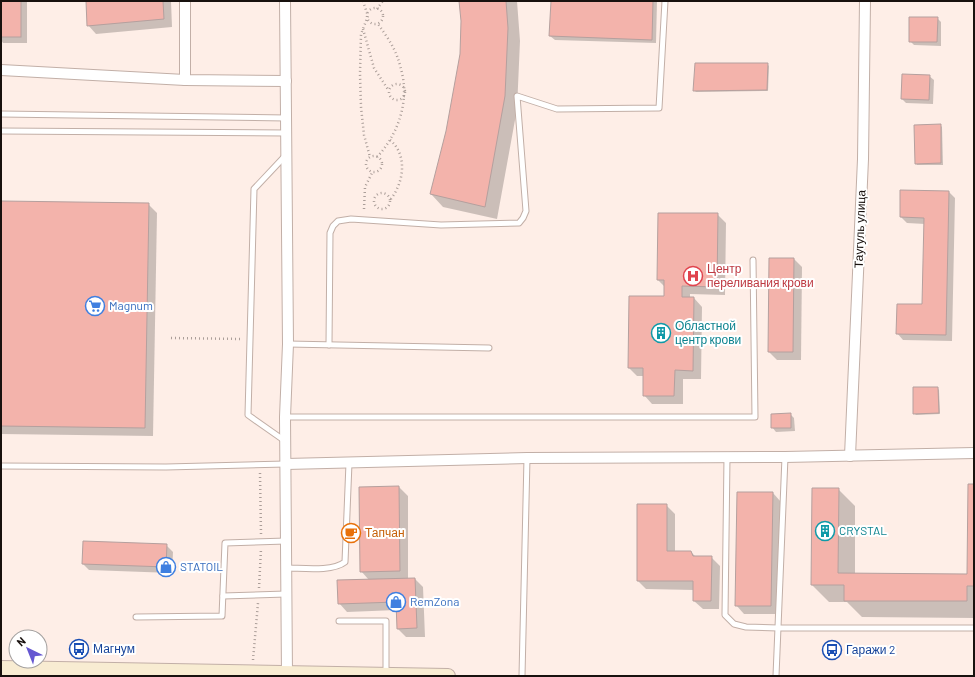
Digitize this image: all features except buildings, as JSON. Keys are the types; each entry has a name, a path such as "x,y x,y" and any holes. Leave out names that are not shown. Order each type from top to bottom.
{"main road":[{"path":"1,668 154,674 448,676"}],"street":[{"path":"185,1 185,80"},
{"path":"285,1 288,344 285,417 287,675"},
{"name":"Таугуль улица","path":"850,456 863,159 865,1"},
{"path":"1,70 185,80 286,81"},
{"path":"286,464 527,458 727,458 974,453"}],"lane":[{"path":"329,345 329,250 330,233 333,226 338,221 351,219 441,225 519,223 526,211 517,96 557,109 659,108 665,1"},
{"path":"1,114 286,118"},
{"path":"1,131 286,133"},
{"path":"286,442 248,415 254,189 287,154"},
{"path":"285,417 755,417 753,260"},
{"path":"288,344 488,348"},
{"path":"776,676 785,457"},
{"path":"522,676 527,458"},
{"path":"727,458 724,615 734,624 746,627 778,628 974,628"},
{"path":"286,568 332,567 340,566 345,562 349,463"},
{"path":"1,466 166,467 286,464"},
{"path":"136,616 222,616 225,543 286,541"},
{"path":"223,596 286,594"},
{"path":"339,621 386,621 386,675"}],"path":[{"path":"363,1 370,22 378,24 398,58 404,91 401,112 394,133 385,148 377,157"},
{"path":"370,157 377,157 381,160 381,166 378,170 369,170 366,165 367,160 370,157 364,134 361,107 361,34 372,10 377,9 383,1"},
{"path":"377,9 381,11 383,16 382,21 378,24"},
{"path":"363,28 374,68 389,91 390,96 397,100 402,98 404,91 398,84 393,85 389,91"},
{"path":"390,140 396,145 400,152 402,164 401,178 397,192 390,200 389,205 385,208 377,207 375,202 375,197 381,193 386,194 390,200"},
{"path":"364,210 365,187 373,171"},
{"path":"171,338 250,338"},
{"path":"252,674 259,595 261,542 259,464"}],"place":[{"name":"Центр переливания крови","path":"693,276"},
{"name":"Magnum","path":"95,306"},
{"name":"Областной центр крови","path":"661,333"},
{"name":"CRYSTAL","path":"825,531"},
{"name":"Тапчан","path":"351,533"},
{"name":"STATOIL","path":"166,567"},
{"name":"RemZona","path":"396,602"},
{"name":"Магнум","path":"79,649"},
{"name":"Гаражи 2","path":"832,650"}]}
